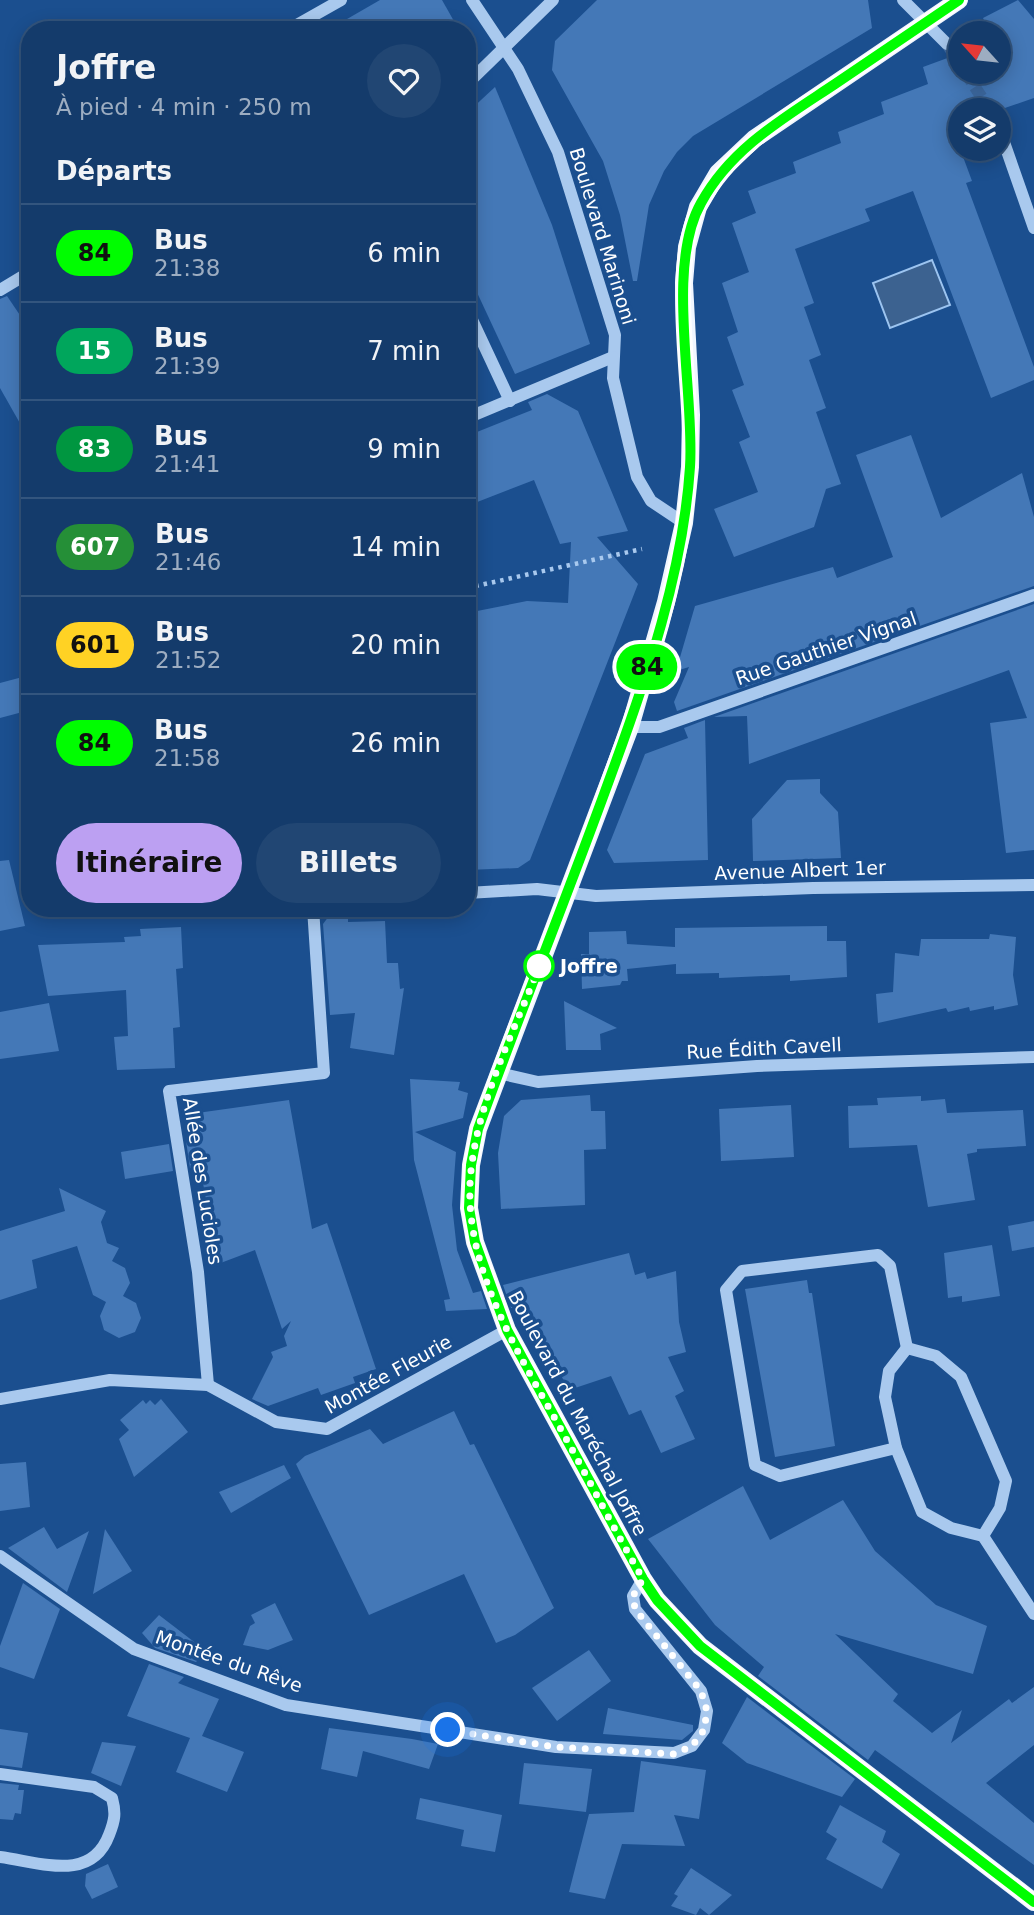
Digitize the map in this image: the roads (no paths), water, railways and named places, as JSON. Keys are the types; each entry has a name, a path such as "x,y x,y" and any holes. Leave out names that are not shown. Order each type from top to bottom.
{"main road":[{"name":"Boulevard du Maréchal Joffre","path":"959,0 754,139 718,173 698,208 687,247 684,283 691,415 684,523 666,602 629,727 478,1129 471,1165 469,1208 475,1242 507,1330 657,1600 700,1646 1034,1902"}],"street":[{"path":"304,21 341,0"},
{"name":"Boulevard Marinoni","path":"472,0 518,69 558,152 615,335 613,378 637,477 651,501 684,523"},
{"path":"476,75 553,0"},
{"path":"903,0 947,44"},
{"path":"1011,161 1034,228"},
{"path":"0,290 21,277"},
{"path":"476,328 510,401"},
{"path":"476,414 613,357"},
{"name":"Rue Gauthier Vignal","path":"629,727 659,727 1034,594"},
{"name":"Avenue Albert 1er","path":"476,892 537,889 596,896 813,888 1034,885"},
{"name":"Allée des Lucioles","path":"208,1385 198,1272 169,1091 324,1073 314,917"},
{"name":"Rue Édith Cavell","path":"498,1073 538,1082 757,1066 1034,1057"},
{"path":"896,1448 780,1476 755,1465 726,1290 741,1271 878,1255 890,1266 907,1348 889,1371 885,1397 896,1448 922,1511 951,1528 983,1536 1034,1614"},
{"name":"Montée Fleurie","path":"0,1399 110,1380 208,1385 276,1422 327,1429 507,1330"},
{"path":"907,1348 936,1356 961,1377 1006,1481 1000,1508 983,1536"},
{"name":"Montée du Rêve","path":"0,1556 134,1649 286,1705 556,1747 674,1754 692,1746 704,1730 707,1711 701,1691 635,1609 633,1596 643,1579"},
{"path":"0,1774 94,1787 112,1798 117,1815 107,1841 93,1860 77,1867 0,1857"}],"water":[{"path":"932,260 950,305 890,328 873,283"}],"tunnel":[{"path":"973,84 982,98"}],"place":[{"name":"Joffre","path":"539,966"}]}
